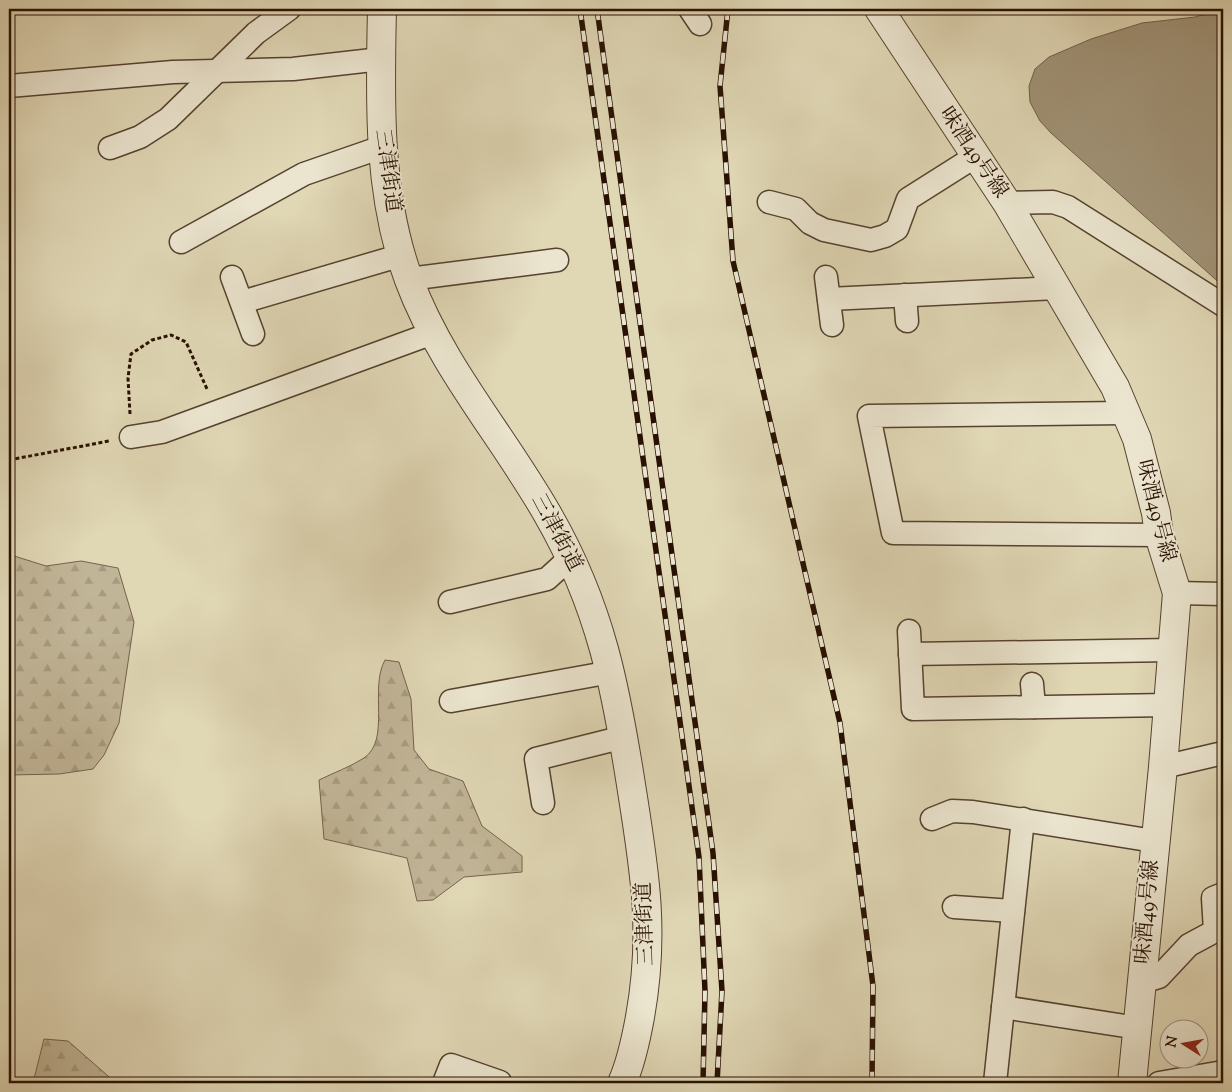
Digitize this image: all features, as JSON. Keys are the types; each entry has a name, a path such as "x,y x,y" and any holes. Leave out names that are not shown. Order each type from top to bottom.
{"street":[{"path":"110,148 140,137 168,119 256,33 289,9"},
{"name":"三津街道","path":"382,9 382,147 387,184 405,267 433,333 467,391 520,468 571,557 590,601 611,672 624,737 647,890 649,938 647,978 638,1030 622,1083"},
{"name":"味酒49号線","path":"879,9 1007,203 1115,387 1137,439 1156,512 1159,535 1177,593 1163,767 1154,841 1132,1083"},
{"path":"9,86 110,76 219,70 293,69 381,59"},
{"path":"181,242 304,174 382,147"},
{"path":"769,202 796,209 810,223 824,230 872,240 885,236 897,229 908,199 976,156"},
{"path":"1007,203 1053,202 1068,207 1223,306"},
{"path":"242,302 405,267 557,260"},
{"path":"232,277 253,334"},
{"path":"832,325 828,288 905,295 1056,288"},
{"path":"905,295 907,321"},
{"path":"132,437 162,432 433,333"},
{"path":"1125,413 869,416 893,532 1159,535"},
{"path":"450,602 547,579 571,557"},
{"path":"1177,593 1223,594"},
{"path":"909,631 913,709 1168,705"},
{"path":"910,654 1172,650"},
{"path":"452,701 611,672"},
{"path":"1032,684 1034,707"},
{"path":"543,802 536,759 624,737"},
{"path":"1163,767 1223,753"},
{"path":"932,820 952,811 973,812 1154,841"},
{"path":"995,1083 1023,819"},
{"path":"1142,982 1159,977 1189,945 1215,931 1213,898 1223,894"},
{"path":"954,907 1013,912"},
{"path":"1003,1007 1138,1028"},
{"path":"444,1083 451,1065 500,1082"},
{"path":"1159,1083 1223,1072"}],"path":[{"path":"9,460 132,437 128,378 131,354 152,340 171,335 186,342 217,412"}],"green space":[{"path":"9,556 46,566 81,561 118,568 134,622 119,723 104,755 93,769 59,774 9,775"},
{"path":"385,660 399,662 411,699 414,750 429,769 463,781 482,826 522,856 522,872 464,877 433,900 417,901 407,858 324,839 319,780 359,761 372,750 378,726 379,685"},
{"path":"44,1039 68,1041 116,1083 33,1083"}],"shaded area":[{"path":"1223,9 1223,286 1051,133 1040,121 1030,102 1029,86 1035,69 1049,57 1091,39 1142,23 1195,17"}],"railway":[{"path":"580,9 699,857 705,991 703,1083"},
{"path":"597,9 713,853 722,991 717,1083"},
{"path":"728,9 720,86 733,261 840,723 873,986 872,1083"}]}
